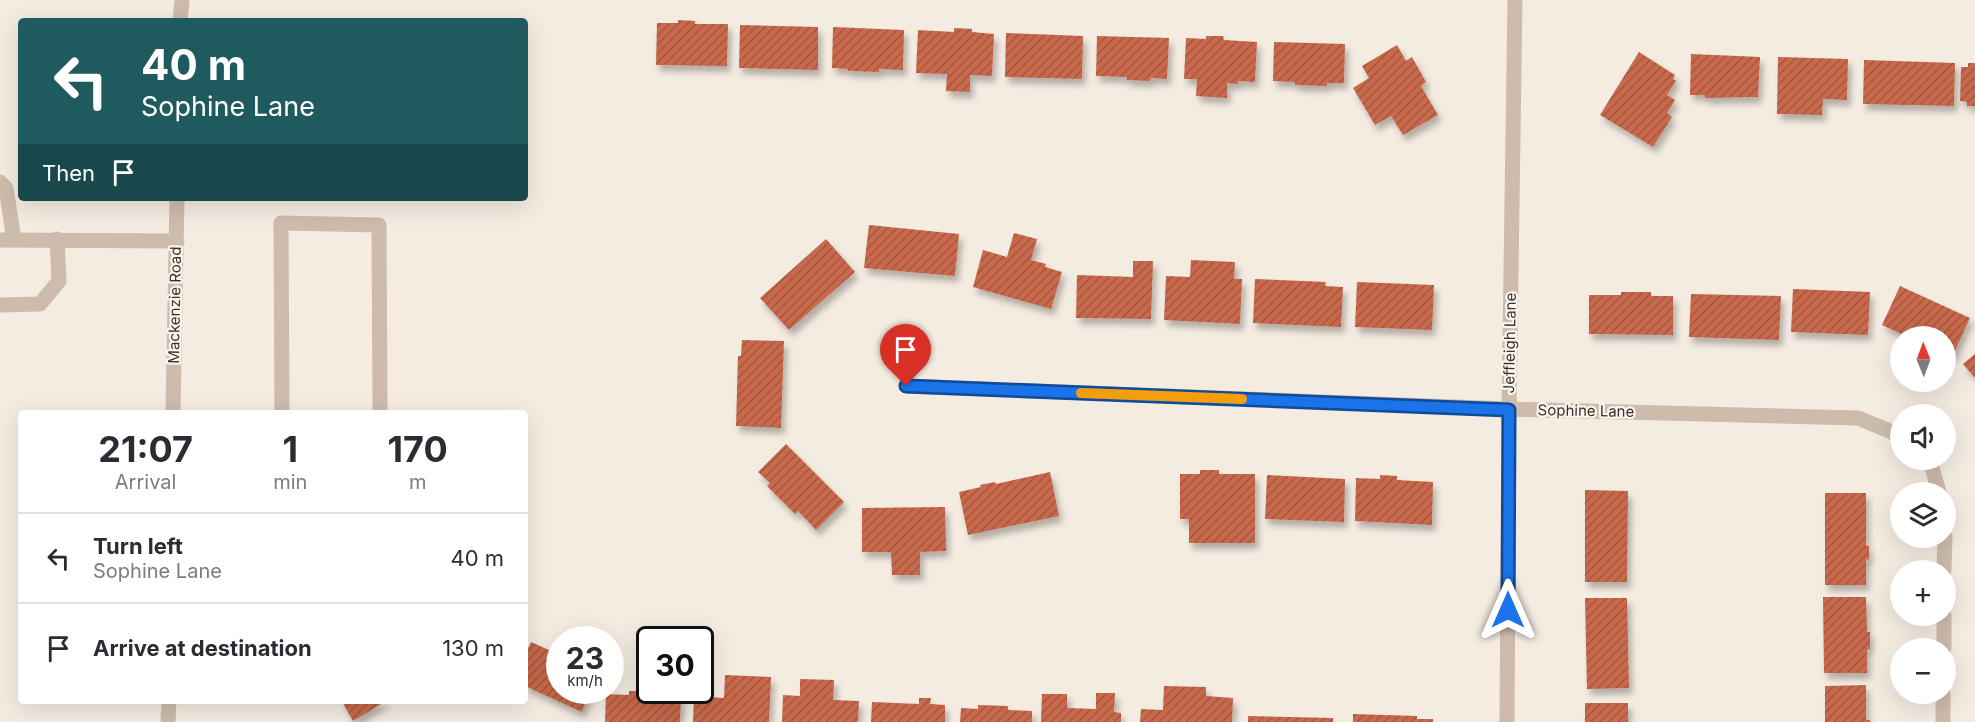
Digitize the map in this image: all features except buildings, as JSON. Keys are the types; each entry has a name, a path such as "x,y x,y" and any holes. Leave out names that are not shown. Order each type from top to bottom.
{"street":[{"path":"180,18 182,0"},
{"name":"Jeffleigh Lane","path":"1507,722 1515,0"},
{"path":"0,182 6,188 7,240 177,241"},
{"name":"Mackenzie Road","path":"173,410 177,201"},
{"path":"282,410 281,224 379,225 380,410"},
{"path":"0,305 40,304 58,280 57,240"},
{"name":"Sophine Lane","path":"906,386 1509,410 1858,418 1890,431"},
{"path":"168,704 168,722"},
{"path":"1943,704 1943,722"}],"slow traffic":[{"path":"1081,393 1242,399"}],"route":[{"path":"906,386 1509,410 1508,610"}]}
